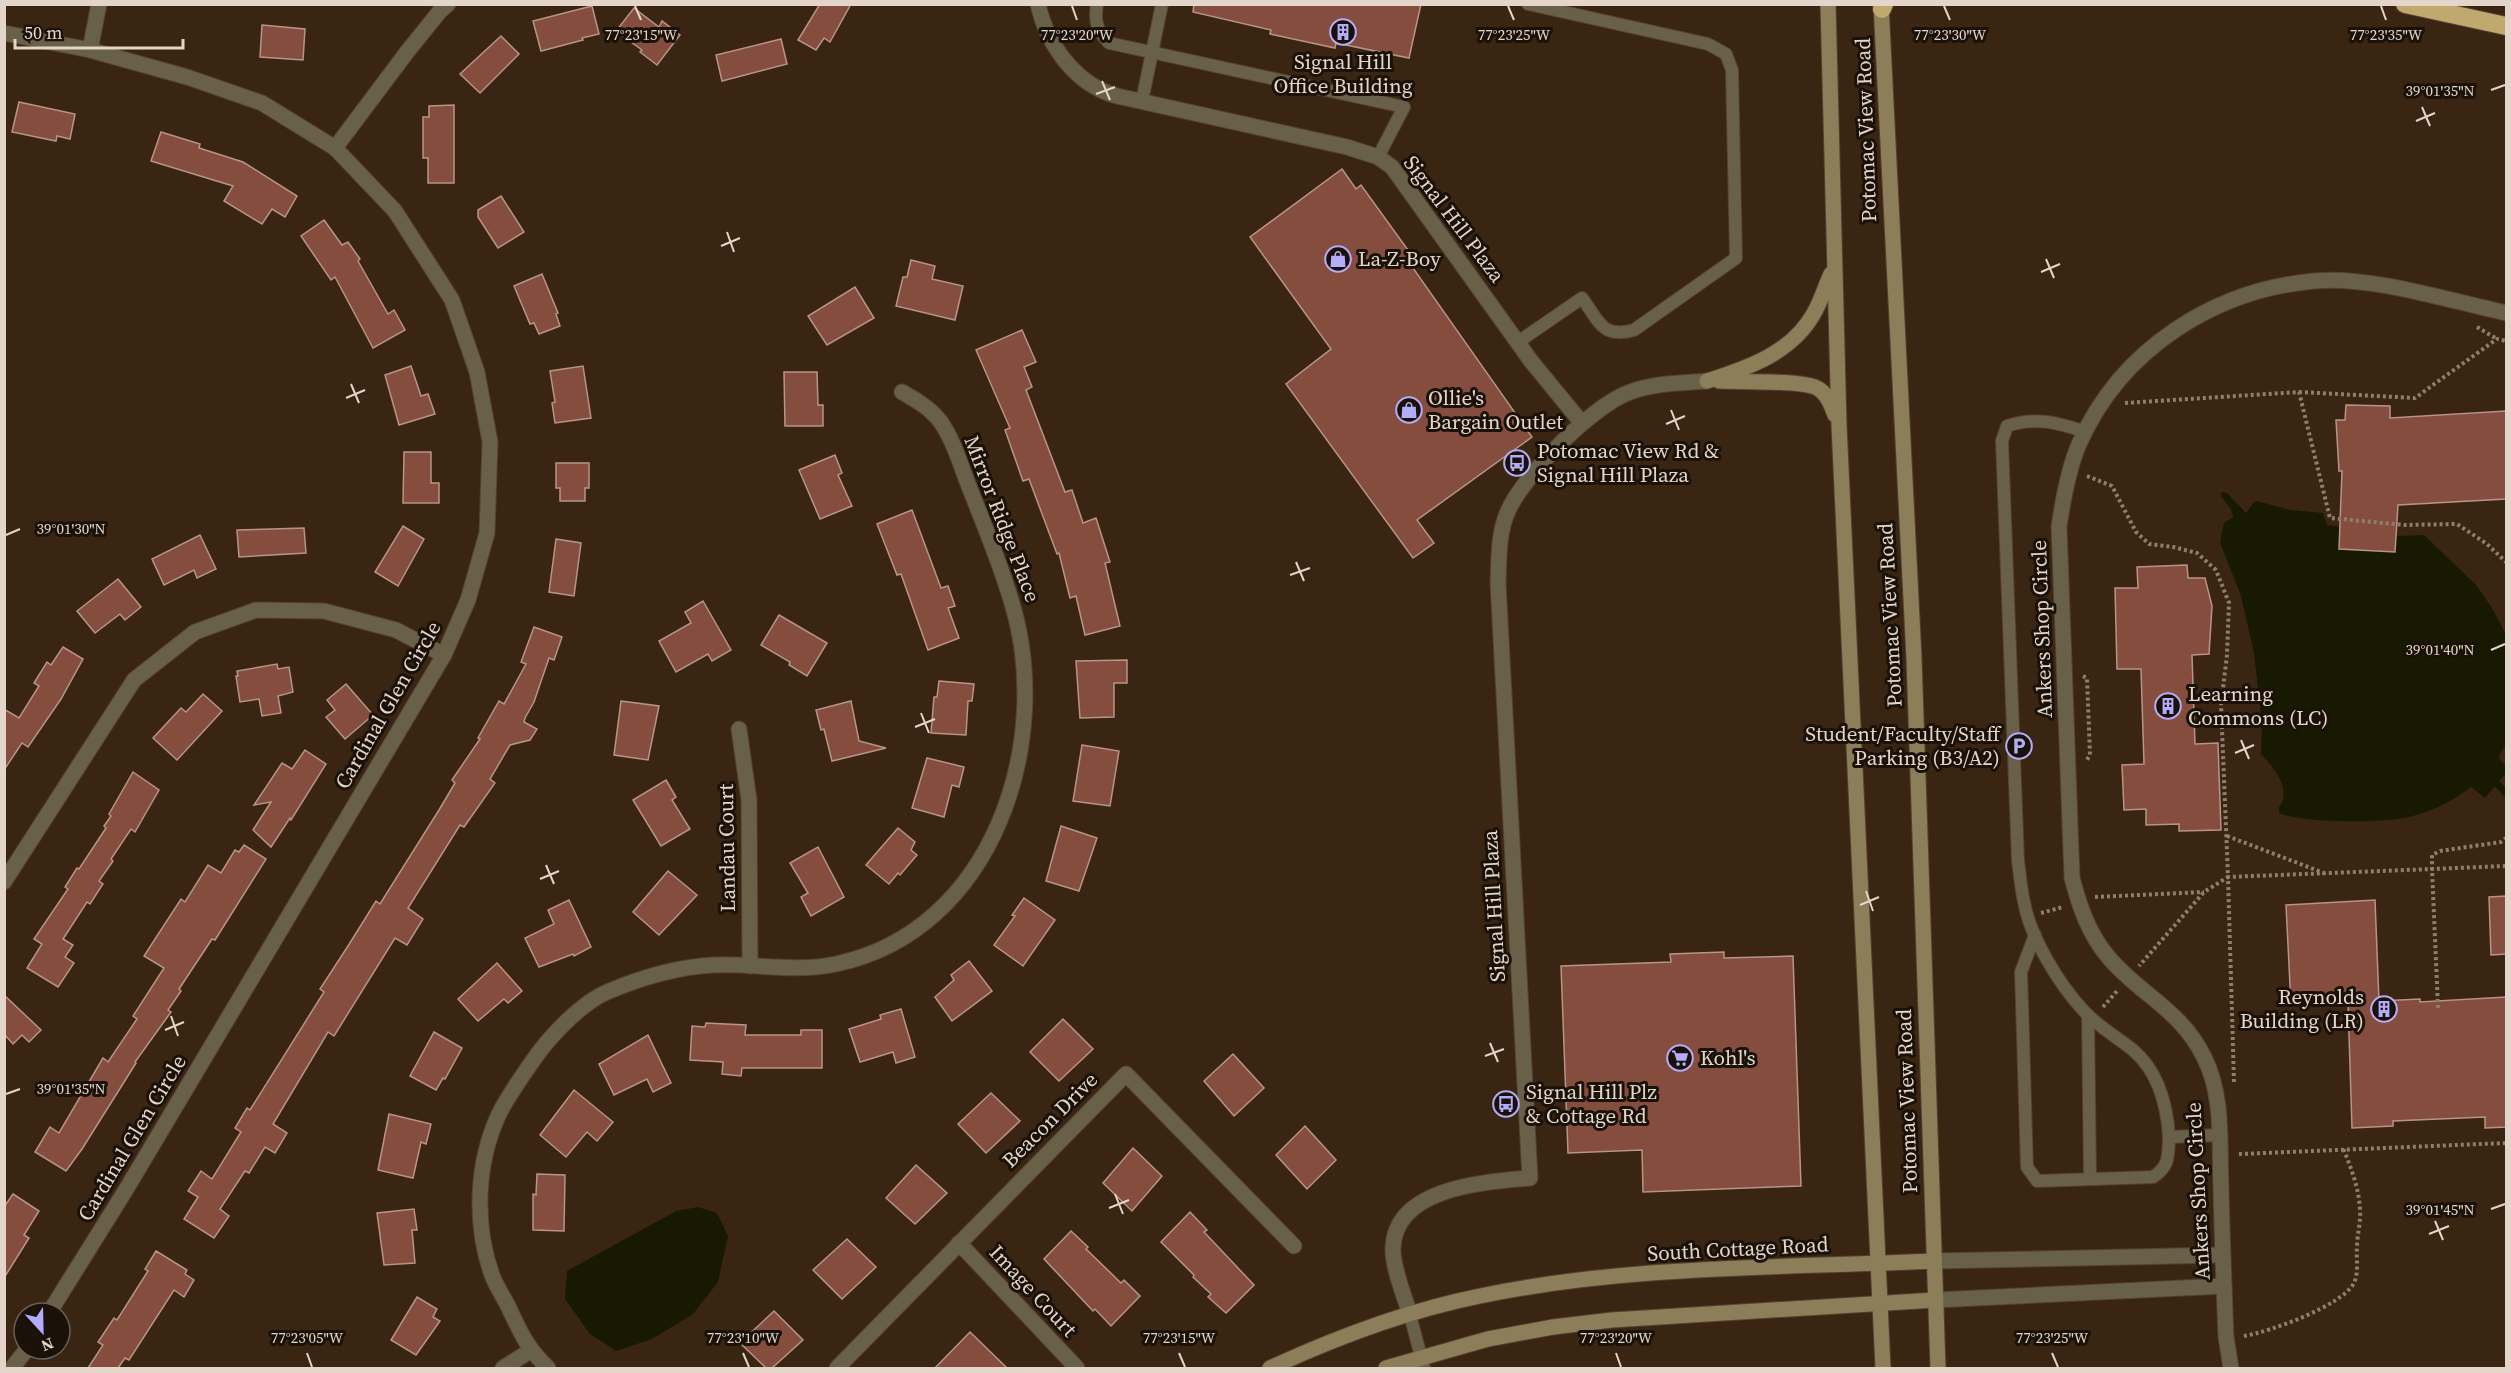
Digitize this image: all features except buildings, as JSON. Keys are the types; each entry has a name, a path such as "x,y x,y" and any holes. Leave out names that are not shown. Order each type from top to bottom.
{"highway":[{"path":"2405,4 2506,26"}],"main road":[{"name":"Potomac View Road","path":"1828,4 1833,269 1839,425 1883,1368"},
{"name":"Potomac View Road","path":"1882,6 1914,658 1938,1368"},
{"path":"1707,381 1769,358 1798,333 1814,314 1833,269"},
{"path":"1707,381 1797,384 1816,387 1829,400 1839,425"},
{"name":"South Cottage Road","path":"1270,1368 1349,1335 1410,1315 1478,1296 1549,1284 1657,1273 1933,1261"},
{"path":"1386,1368 1422,1363 1524,1332 1612,1320 1935,1300"}],"street":[{"path":"90,51 99,4"},
{"path":"335,148 407,52 448,4"},
{"name":"Signal Hill Plaza","path":"1038,4 1046,31 1070,68 1093,88 1347,147 1378,157 1392,167 1518,342 1581,422"},
{"name":"Cardinal Glen Circle","path":"4,33 90,51 188,77 262,104 335,148 394,212 453,300 477,372 490,442 487,533 468,600 444,655 128,1188 57,1301"},
{"name":"Ankers Shop Circle","path":"2231,1368 2226,1337 2222,1255 2218,1101 2205,1058 2187,1029 2164,1005 2111,961 2099,945 2081,912 2072,878 2059,527 2063,496 2070,469 2086,432 2110,391 2138,359 2164,337 2210,309 2264,290 2315,280 2349,281 2382,286 2506,313"},
{"name":"Signal Hill Plaza","path":"1410,1315 1393,1251 1394,1235 1406,1216 1417,1207 1451,1188 1471,1183 1530,1178 1498,583 1499,556 1507,513 1517,494 1581,422 1596,410 1629,392 1655,385 1707,381"},
{"name":"Mirror Ridge Place","path":"548,1368 530,1351 492,1275 483,1232 480,1190 485,1153 499,1115 544,1044 602,994 639,980 678,969 714,965 803,969 838,964 892,944 921,926 967,882 995,834 1011,794 1024,731 1027,692 1024,655 1016,617 1003,572 952,442 939,420 920,402 902,392"},
{"path":"4,882 134,680 195,632 256,610 324,611 396,630 444,655"},
{"name":"Landau Court","path":"739,729 749,800 750,966"},
{"name":"Beacon Drive","path":"837,1368 1126,1074 1294,1246"},
{"name":"Image Court","path":"959,1243 1077,1368"},
{"name":"South Cottage Road","path":"1933,1261 2222,1255"},
{"path":"1935,1300 2224,1286"},
{"path":"503,1368 530,1351"}],"lane":[{"path":"1097,4 1095,15 1097,30 1109,43 1404,107 1378,157"},
{"path":"1142,101 1162,4"},
{"path":"1518,342 1582,298 1605,330 1618,334 1634,330 1736,258 1732,70 1726,54 1708,44 1528,4"},
{"path":"2035,936 2021,972 2027,1167 2037,1181 2153,1177 2162,1171 2168,1162 2167,1113 2160,1089 2149,1068 2135,1052 2088,1015 2071,996 2035,936 2024,904 2018,861 2002,441 2007,426 2019,422 2055,422 2086,432"},
{"path":"2088,1015 2090,1179"},
{"path":"2169,1137 2219,1135"},
{"path":"1410,1315 1422,1363"}],"path":[{"path":"2472,324 2497,339 2506,340"},
{"path":"2128,394 2122,403 2300,392 2415,398 2497,339"},
{"path":"2300,392 2330,518 2405,525 2457,524 2481,540 2506,562"},
{"path":"2083,487 2090,466"},
{"path":"2086,476 2102,480 2112,486 2136,532 2149,544 2198,553 2216,570 2229,603 2227,655 2221,705 2235,1089"},
{"path":"2078,672 2087,678 2090,755 2082,765"},
{"path":"2226,836 2328,874"},
{"path":"2438,1008 2432,855 2440,851 2501,842 2506,837"},
{"path":"2138,967 2204,892 2228,878 2506,866"},
{"path":"2093,886 2100,908"},
{"path":"2088,898 2204,892"},
{"path":"2040,914 2057,908"},
{"path":"2131,957 2138,967 2147,972"},
{"path":"2102,1008 2120,987"},
{"path":"2228,1058 2234,1067"},
{"path":"2237,1143 2238,1154 2506,1143"},
{"path":"2237,1336 2260,1333 2337,1301 2353,1285 2357,1273 2361,1212 2356,1183 2343,1148"}],"shaded area":[{"path":"2222,492 2227,493 2246,513 2257,501 2290,510 2323,513 2327,525 2398,536 2424,535 2476,585 2492,608 2506,635 2506,745 2498,757 2506,766 2506,773 2485,798 2471,787 2451,801 2429,811 2401,819 2326,820 2307,819 2279,813 2279,807 2283,801 2283,786 2276,772 2261,754 2262,726 2254,653 2241,596 2220,542 2224,523 2233,517 2231,509 2221,496"},
{"path":"698,1207 717,1213 728,1236 718,1282 693,1314 652,1339 616,1351 590,1334 565,1299 567,1271 676,1211"}],"waterway":[{"path":"2497,784 2506,793"}],"place":[{"name":"Signal Hill Office Building","path":"1343,32"},
{"name":"La-Z-Boy","path":"1338,259"},
{"name":"Ollie's Bargain Outlet","path":"1409,410"},
{"name":"Potomac View Rd & Signal Hill Plaza","path":"1517,463"},
{"name":"Learning Commons (LC)","path":"2168,706"},
{"name":"Student/Faculty/Staff Parking (B3/A2)","path":"2019,746"},
{"name":"Reynolds Building (LR)","path":"2384,1009"},
{"name":"Kohl's","path":"1680,1058"},
{"name":"Signal Hill Plz & Cottage Rd","path":"1506,1104"}]}
